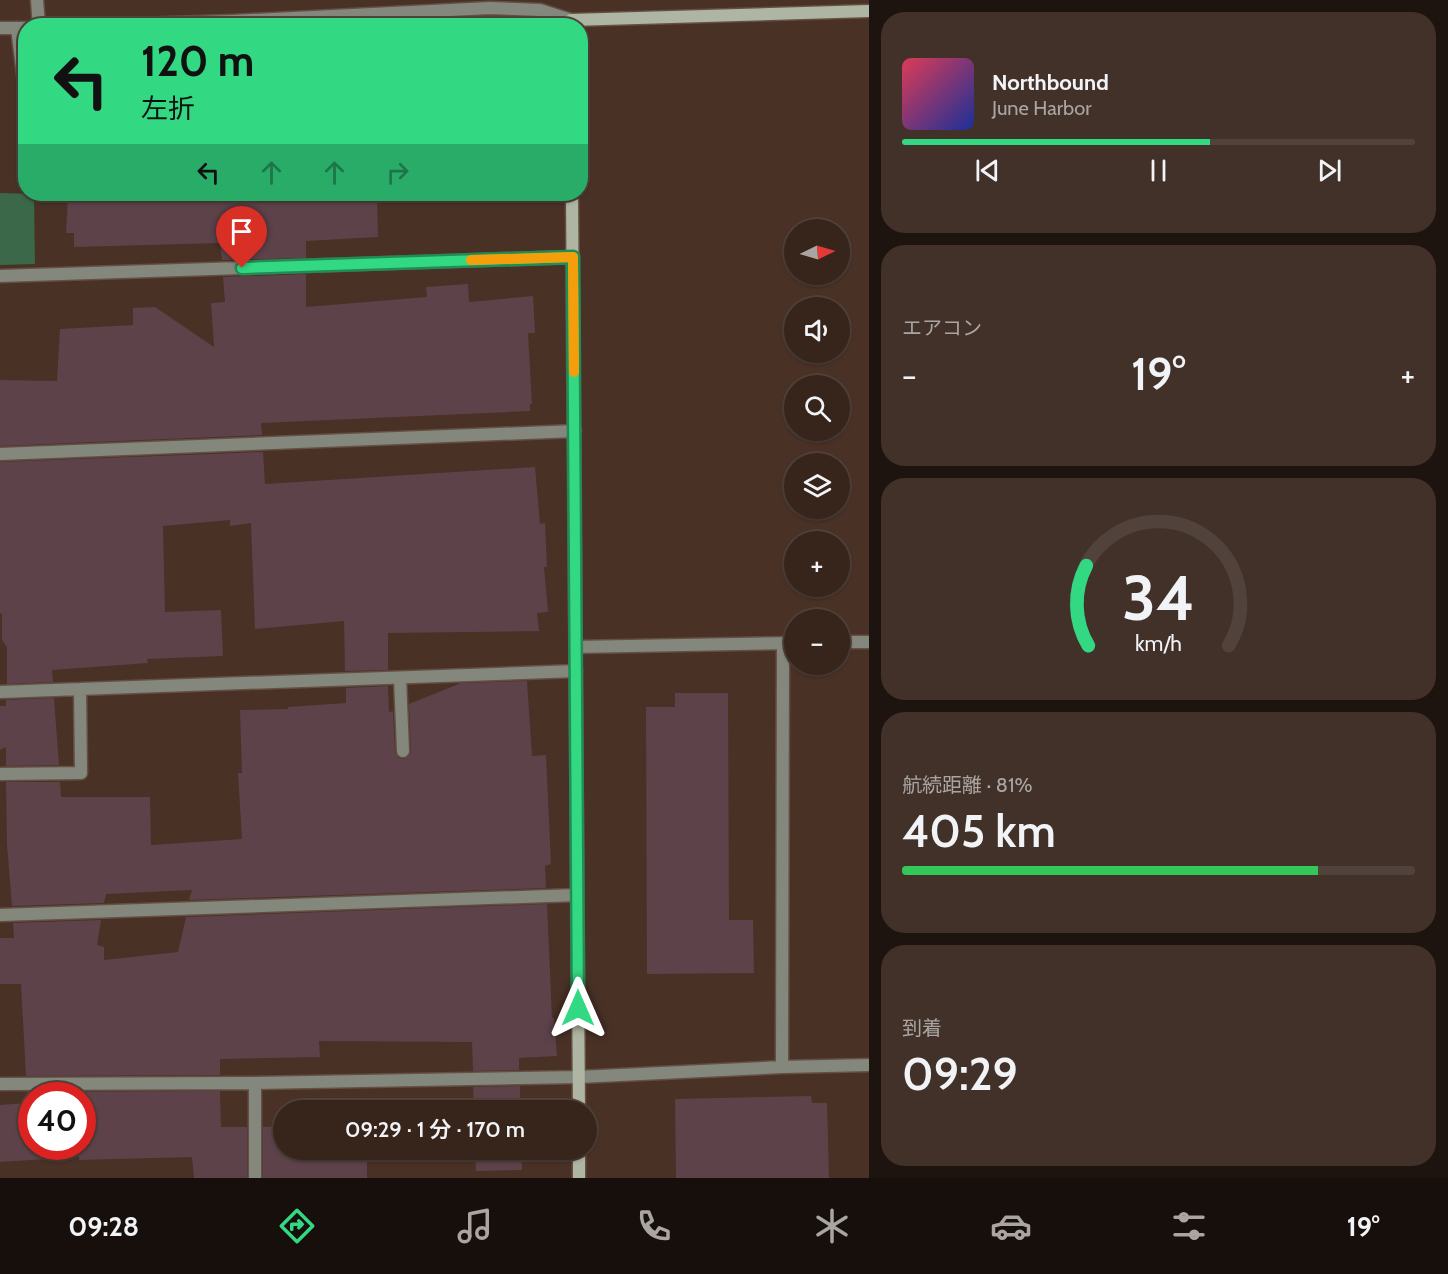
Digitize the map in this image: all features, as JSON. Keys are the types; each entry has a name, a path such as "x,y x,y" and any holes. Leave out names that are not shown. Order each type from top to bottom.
{"street":[{"path":"37,0 38,18"},
{"path":"301,18 490,4 540,10 559,18"},
{"path":"588,22 869,11"},
{"path":"0,28 18,28"},
{"path":"572,201 579,1100"},
{"path":"0,276 573,257"},
{"path":"0,454 575,431"},
{"path":"850,642 869,642"},
{"path":"576,647 784,643"},
{"path":"0,692 576,671"},
{"path":"782,1067 788,675"},
{"path":"400,678 403,751"},
{"path":"0,774 81,772 81,689"},
{"path":"0,915 578,895"},
{"path":"0,1084 255,1083 579,1077 869,1065"},
{"path":"255,1083 255,1178"},
{"path":"579,1160 579,1178"}],"green space":[{"path":"0,193 18,194 18,201 34,201 35,264 0,265"}],"building":[{"path":"68,201 377,201 378,237 306,241 306,258 222,260 220,243 74,247 74,233 66,233"},
{"path":"306,274 306,307 427,297 426,287 468,284 469,302 533,296 535,333 528,333 532,404 530,404 530,411 261,423 262,435 0,446 0,380 57,381 60,329 133,325 133,308 155,307 214,347 211,303 225,302 223,277"},
{"path":"263,452 265,484 535,467 540,524 545,523 547,567 544,567 548,612 537,613 539,631 388,633 388,670 345,671 344,621 255,629 251,523 230,526 230,520 163,526 165,612 221,610 223,656 147,659 148,663 52,670 53,682 7,684 7,647 2,640 2,614 0,613 0,462"},
{"path":"527,681 532,756 546,755 551,864 545,866 546,888 189,900 192,890 106,894 104,903 12,906 7,844 6,782 60,782 61,797 150,797 151,845 242,839 238,773 242,773 240,710 288,709 288,707 346,703 346,688 388,686 389,712 393,711 395,752 399,758 404,759 410,755 411,751 409,704 461,683"},
{"path":"675,693 728,693 729,920 753,920 754,973 647,974 646,707 675,707"},
{"path":"54,698 59,765 6,766 6,747 0,750 0,706 6,706 6,700"},
{"path":"547,904 552,1018 554,1018 557,1056 519,1058 519,1070 473,1071 472,1042 319,1041 320,1057 220,1059 220,1075 26,1076 21,984 0,984 0,938 14,938 13,923 101,920 97,945 104,947 104,960 178,952 186,917"},
{"path":"520,1086 520,1100 474,1100 473,1087"},
{"path":"220,1091 221,1127 247,1127 247,1178 194,1178 192,1157 96,1160 96,1092"},
{"path":"811,1096 812,1103 827,1103 829,1178 676,1178 675,1099"},
{"path":"18,1104 18,1160 32,1160 0,1162 0,1105"},
{"path":"263,1127 273,1127 273,1160 367,1160 367,1178 263,1178"},
{"path":"476,1160 522,1160 522,1170 476,1171"}],"slow traffic":[{"path":"471,260 573,257 574,372"}],"route":[{"path":"242,268 573,257 578,1008"}]}
